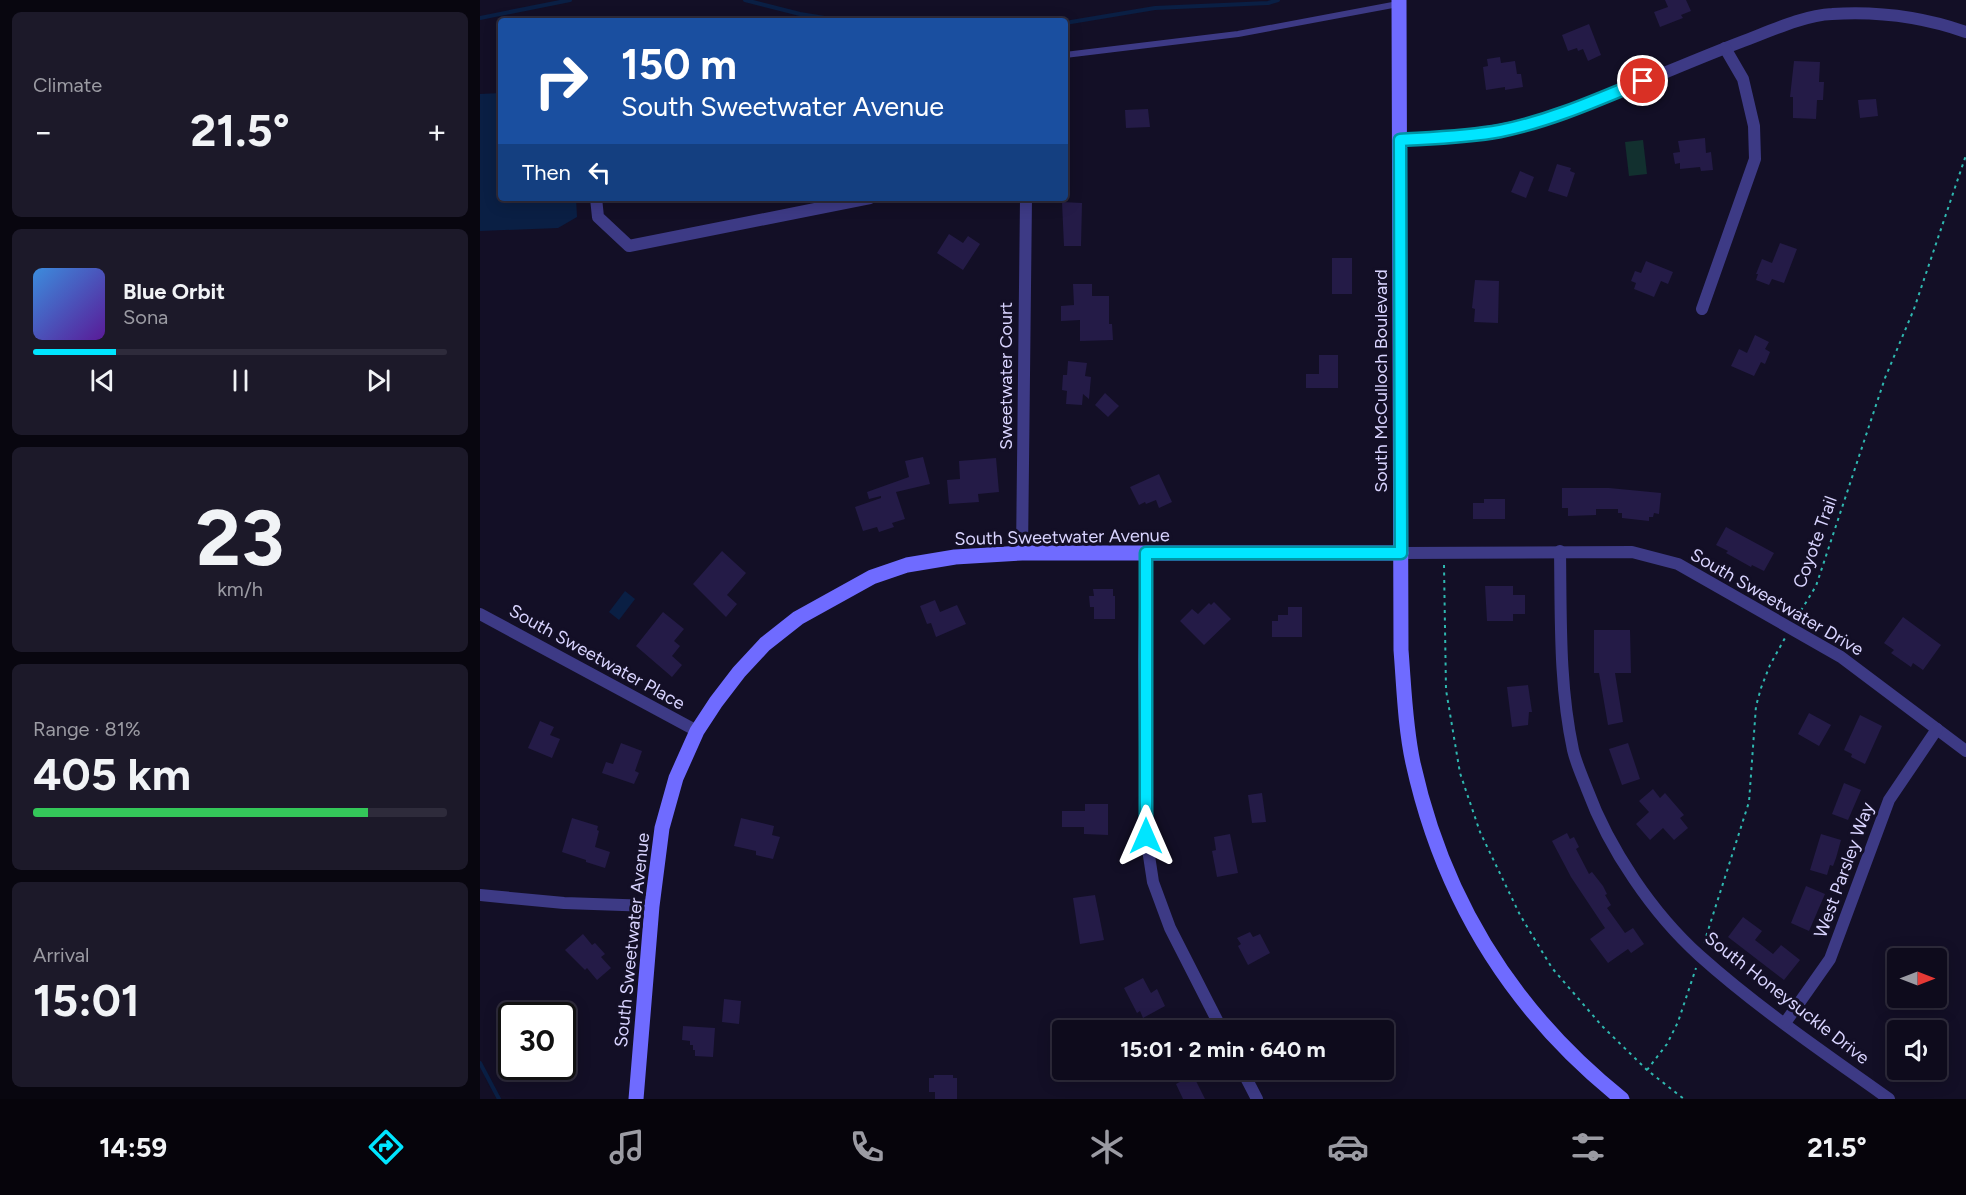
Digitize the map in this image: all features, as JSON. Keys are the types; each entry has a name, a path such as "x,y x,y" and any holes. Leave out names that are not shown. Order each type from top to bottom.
{"main road":[{"name":"South McCulloch Boulevard","path":"1399,2 1401,650 1405,706 1413,761 1430,826 1450,877 1474,927 1507,980 1546,1028 1593,1076 1622,1099"},
{"name":"South Sweetwater Avenue","path":"636,1099 652,906 662,828 676,778 696,731 733,680 765,644 798,618 872,577 907,565 955,557 1022,553 1401,553"}],"street":[{"path":"1400,140 1467,135 1501,130 1540,120 1582,106 1787,24 1830,14 1880,13 1912,17 1944,24 1966,32"},
{"path":"1702,309 1755,159 1754,126 1743,79 1725,48"},
{"path":"596,201 598,217 629,246 855,201"},
{"name":"Sweetwater Court","path":"1022,553 1026,201"},
{"name":"South Honeysuckle Drive","path":"1560,551 1563,687 1574,752 1595,812 1628,872 1674,930 1700,956 1785,1023 1889,1099"},
{"name":"South Sweetwater Drive","path":"1401,553 1632,552 1678,564 1841,657 1966,751"},
{"path":"1146,553 1146,836 1153,882 1170,928 1217,1020"},
{"name":"South Sweetwater Place","path":"480,614 696,731"},
{"name":"West Parsley Way","path":"1785,1023 1830,959 1889,800 1937,729"},
{"path":"480,895 564,903 652,906"},
{"path":"1247,1080 1257,1099"}],"lane":[{"path":"1068,55 1238,34 1399,2"}],"path":[{"name":"Coyote Trail","path":"1647,1070 1667,1044 1678,1022 1749,802 1756,706 1761,688 1770,665 1816,586 1885,378 1914,309 1966,155"},
{"path":"1444,552 1446,690 1460,773 1480,832 1520,915 1552,968 1602,1026 1647,1070 1684,1099"}],"green space":[{"path":"1643,140 1647,174 1629,176 1625,142"}],"water":[{"path":"498,93 498,201 576,201 577,217 558,228 480,231 480,94"},
{"path":"625,591 635,599 619,620 609,612"}],"building":[{"path":"1665,0 1686,0 1691,11 1681,15 1683,18 1660,27 1654,12 1668,7"},
{"path":"1589,24 1601,55 1588,61 1583,49 1568,51 1562,35"},
{"path":"1500,57 1501,63 1515,61 1517,74 1521,74 1523,87 1486,90 1483,67 1488,66 1487,59"},
{"path":"1794,61 1820,62 1819,82 1824,82 1823,100 1817,100 1816,119 1793,118 1793,97 1790,97"},
{"path":"1876,99 1878,116 1860,118 1858,100"},
{"path":"1148,109 1150,127 1126,128 1125,110"},
{"path":"1705,138 1706,153 1711,152 1713,170 1701,171 1700,167 1680,169 1680,163 1675,164 1673,153 1680,152 1678,141"},
{"path":"1557,164 1571,168 1570,171 1575,173 1567,197 1548,191"},
{"path":"1520,171 1534,177 1526,198 1511,192"},
{"path":"1062,202 1082,203 1081,246 1064,246"},
{"path":"949,234 963,243 968,236 980,244 963,270 937,253"},
{"path":"1780,243 1797,249 1784,283 1772,279 1769,285 1756,280 1762,259 1772,263"},
{"path":"1332,258 1352,258 1352,294 1332,294"},
{"path":"1646,261 1673,272 1668,284 1661,281 1654,297 1634,289 1636,283 1631,281 1635,271 1641,273"},
{"path":"1475,280 1499,281 1498,323 1474,322 1475,309 1472,308"},
{"path":"1073,284 1092,284 1092,296 1109,296 1109,324 1112,324 1113,340 1080,341 1080,320 1061,321 1061,306 1074,305"},
{"path":"1755,335 1769,342 1765,349 1770,352 1765,364 1761,362 1754,376 1731,366 1739,349 1747,353"},
{"path":"1319,355 1338,355 1338,388 1306,388 1306,374 1319,374"},
{"path":"1068,361 1087,363 1085,376 1091,377 1089,399 1083,394 1082,405 1066,404 1067,391 1062,390 1063,375 1067,375"},
{"path":"1105,393 1119,406 1108,417 1095,405"},
{"path":"923,457 930,484 896,492 905,519 892,523 894,527 879,532 877,527 863,531 855,507 881,498 881,496 869,499 867,492 909,477 905,461"},
{"path":"996,458 999,492 978,494 979,502 949,504 947,480 960,479 959,461"},
{"path":"1159,474 1172,502 1159,508 1156,500 1139,505 1130,487"},
{"path":"1562,488 1609,488 1661,493 1659,514 1654,513 1653,517 1649,517 1649,521 1622,518 1622,513 1618,513 1618,509 1596,509 1596,515 1568,516 1568,508 1562,508"},
{"path":"1484,499 1505,499 1505,519 1473,519 1473,503 1484,503"},
{"path":"1726,527 1774,553 1764,571 1752,565 1751,567 1716,545"},
{"path":"722,551 746,573 727,595 737,604 726,617 693,584"},
{"path":"1485,586 1513,586 1513,595 1525,595 1525,614 1513,614 1513,621 1487,621"},
{"path":"1093,589 1113,589 1115,619 1094,619 1094,607 1090,607 1089,596 1094,596"},
{"path":"935,600 940,612 957,605 966,624 936,637 931,623 927,624 920,606"},
{"path":"1214,602 1231,619 1204,645 1180,621 1192,609 1198,614 1209,603 1211,605"},
{"path":"1288,607 1302,607 1302,637 1272,637 1272,621 1278,621 1278,615 1288,615"},
{"path":"663,612 684,629 674,641 680,646 672,656 682,665 672,677 636,646"},
{"path":"1903,617 1941,645 1923,670 1913,663 1911,667 1891,653 1894,650 1884,643"},
{"path":"1594,630 1630,630 1631,673 1615,673 1623,722 1608,725 1599,673 1594,673"},
{"path":"1528,685 1532,712 1529,712 1528,725 1512,727 1507,687"},
{"path":"1809,713 1831,725 1819,746 1798,734"},
{"path":"1860,715 1882,726 1865,764 1851,757 1852,754 1844,750"},
{"path":"540,721 554,727 550,735 560,739 552,758 528,748"},
{"path":"621,743 642,751 635,771 639,773 634,784 602,773 606,762 613,764"},
{"path":"1628,743 1640,779 1622,785 1609,749"},
{"path":"1844,783 1861,790 1848,820 1832,814"},
{"path":"1653,789 1660,798 1665,793 1684,815 1680,818 1688,828 1674,840 1663,828 1650,840 1636,824 1649,812 1639,801"},
{"path":"1262,793 1266,822 1252,823 1248,795"},
{"path":"1085,804 1108,804 1108,835 1084,834 1084,827 1062,827 1062,811 1085,811"},
{"path":"572,818 598,826 595,847 610,852 605,868 562,852"},
{"path":"741,818 774,826 772,835 780,837 773,859 756,855 756,851 734,846"},
{"path":"1567,833 1570,839 1574,837 1579,847 1576,849 1589,874 1592,872 1603,886 1611,905 1607,908 1625,933 1633,928 1644,944 1631,953 1628,949 1608,963 1590,939 1605,928 1571,877 1552,841"},
{"path":"1230,834 1238,873 1217,877 1212,851 1216,850 1214,837"},
{"path":"1821,834 1841,840 1833,866 1830,865 1827,875 1810,870"},
{"path":"1806,886 1825,894 1809,931 1791,923"},
{"path":"1095,895 1104,940 1080,944 1073,898"},
{"path":"1743,917 1762,931 1755,940 1773,954 1781,945 1800,960 1784,980 1728,937"},
{"path":"1250,932 1253,937 1260,934 1270,953 1248,965 1238,946 1241,944 1237,938"},
{"path":"583,934 592,945 595,943 605,954 601,957 611,968 597,980 587,968 585,970 565,950"},
{"path":"1143,978 1151,993 1157,989 1165,1006 1143,1018 1140,1011 1137,1013 1124,988"},
{"path":"724,999 741,1001 739,1024 722,1022"},
{"path":"683,1026 715,1028 713,1057 695,1056 695,1050 693,1050 693,1045 690,1045 690,1041 682,1040"},
{"path":"934,1075 953,1075 953,1078 957,1078 957,1099 935,1099 935,1092 929,1092 929,1078 934,1078"},
{"path":"1184,1080 1196,1080 1205,1099 1183,1099 1176,1084"}],"waterway":[{"path":"480,18 570,0"},
{"path":"745,0 825,18"},
{"path":"1068,22 1155,8 1268,3 1278,0"},
{"path":"480,1063 499,1099"}],"route":[{"path":"1146,836 1144,660 1146,553 1401,553 1400,140 1501,130 1582,106 1643,81"}]}
